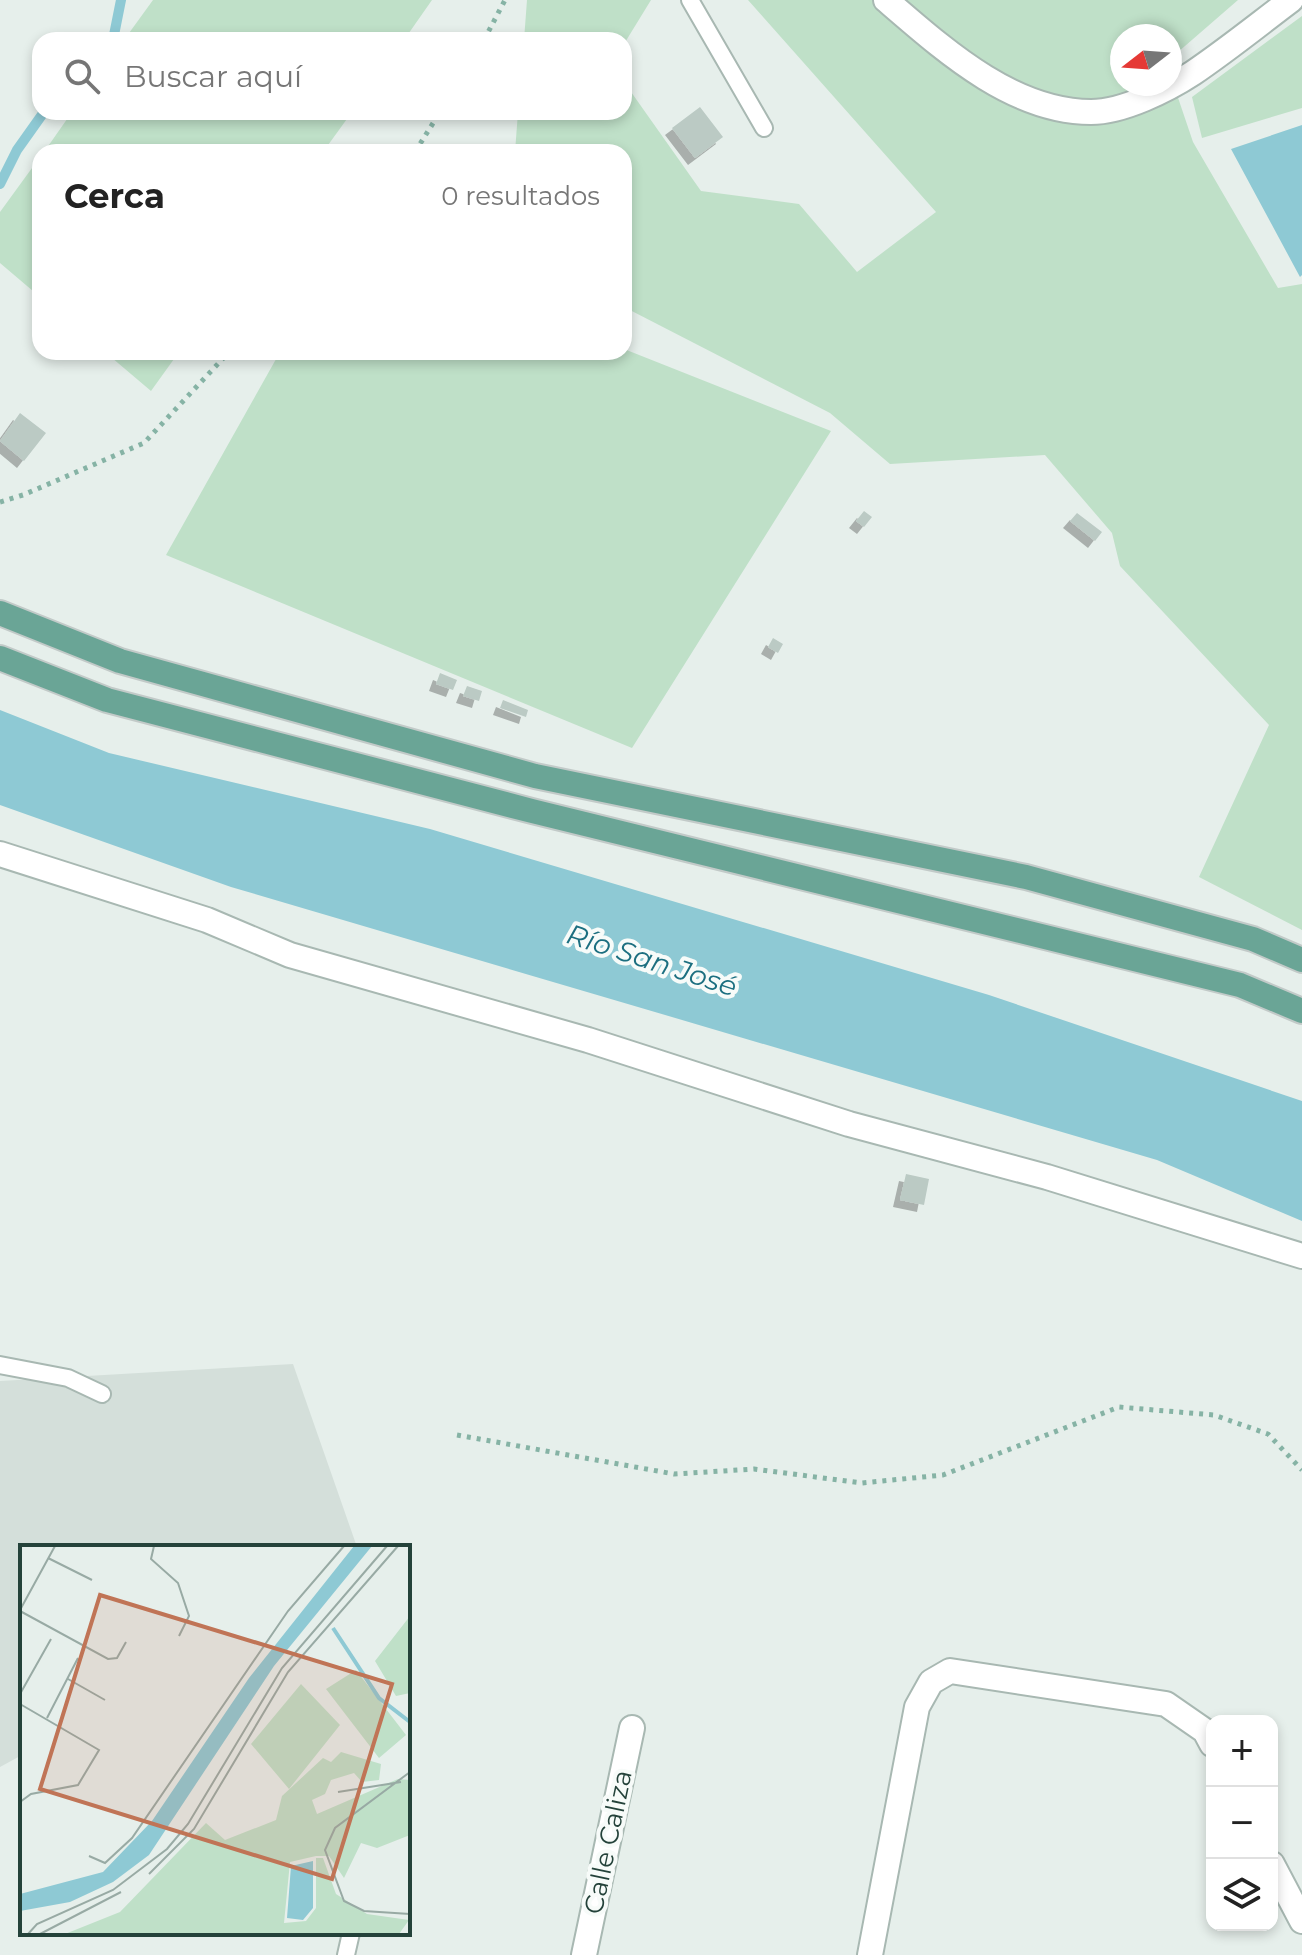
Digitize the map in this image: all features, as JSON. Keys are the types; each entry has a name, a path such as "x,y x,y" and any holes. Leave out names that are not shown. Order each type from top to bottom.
{"main road":[{"path":"0,613 120,661 535,776 1026,877 1253,939 1302,960"},
{"path":"0,658 107,700 532,811 1240,985 1302,1011"}],"street":[{"path":"886,0 986,78 1033,102 1092,112 1138,100 1191,74 1291,0"},
{"path":"0,854 207,920 290,955 588,1040 849,1124 1047,1177 1302,1256"},
{"path":"870,1955 917,1707 931,1682 950,1671 1166,1704 1206,1733"},
{"name":"Calle Caliza","path":"584,1955 632,1728"},
{"path":"1278,1875 1302,1921"}],"lane":[{"path":"690,0 764,128"},
{"path":"0,1365 68,1378 102,1394"},
{"path":"346,1955 351,1935"}],"path":[{"path":"488,32 505,0"},
{"path":"420,144 435,120"},
{"path":"0,502 144,443 222,360"},
{"path":"457,1435 674,1474 754,1469 862,1483 943,1475 1119,1407 1214,1415 1268,1434 1302,1470"}],"shaded area":[{"path":"293,1364 356,1545 20,1545 20,1756 0,1767 0,1381"}],"green space":[{"path":"153,0 432,0 410,32 130,32"},
{"path":"527,0 651,0 631,32 525,32"},
{"path":"748,0 1238,0 1182,49 1182,24 1110,24 1110,96 1177,96 1193,142 1278,288 1302,284 1302,930 1199,877 1269,725 1120,566 1112,533 1045,455 890,464 830,413 632,311 632,144 516,144 517,120 632,120 632,93 701,191 799,204 857,272 936,212"},
{"path":"1302,16 1302,108 1202,138 1192,97"},
{"path":"66,120 346,120 329,144 50,144"},
{"path":"32,168 32,290 0,263 0,212"},
{"path":"632,352 831,431 632,748 166,555 276,360 632,360"},
{"path":"114,360 173,360 151,391"}],"water":[{"path":"1302,125 1302,275 1300,277 1231,149"},
{"name":"Río San José","path":"0,710 109,753 430,829 989,995 1302,1101 1302,1221 1157,1160 231,887 0,805"}],"building":[{"path":"700,107 723,137 695,158 672,128"},
{"path":"20,413 46,433 24,461 0,441"},
{"path":"864,511 872,517 864,527 856,521"},
{"path":"1077,513 1102,532 1095,541 1070,521"},
{"path":"773,638 783,644 778,653 768,647"},
{"path":"440,673 457,680 453,690 436,684"},
{"path":"467,686 482,691 479,701 463,696"},
{"path":"503,700 528,710 526,717 500,708"},
{"path":"906,1174 929,1179 924,1205 900,1200"}],"waterway":[{"path":"115,32 121,0"},
{"path":"0,184 17,150 38,120"}]}
